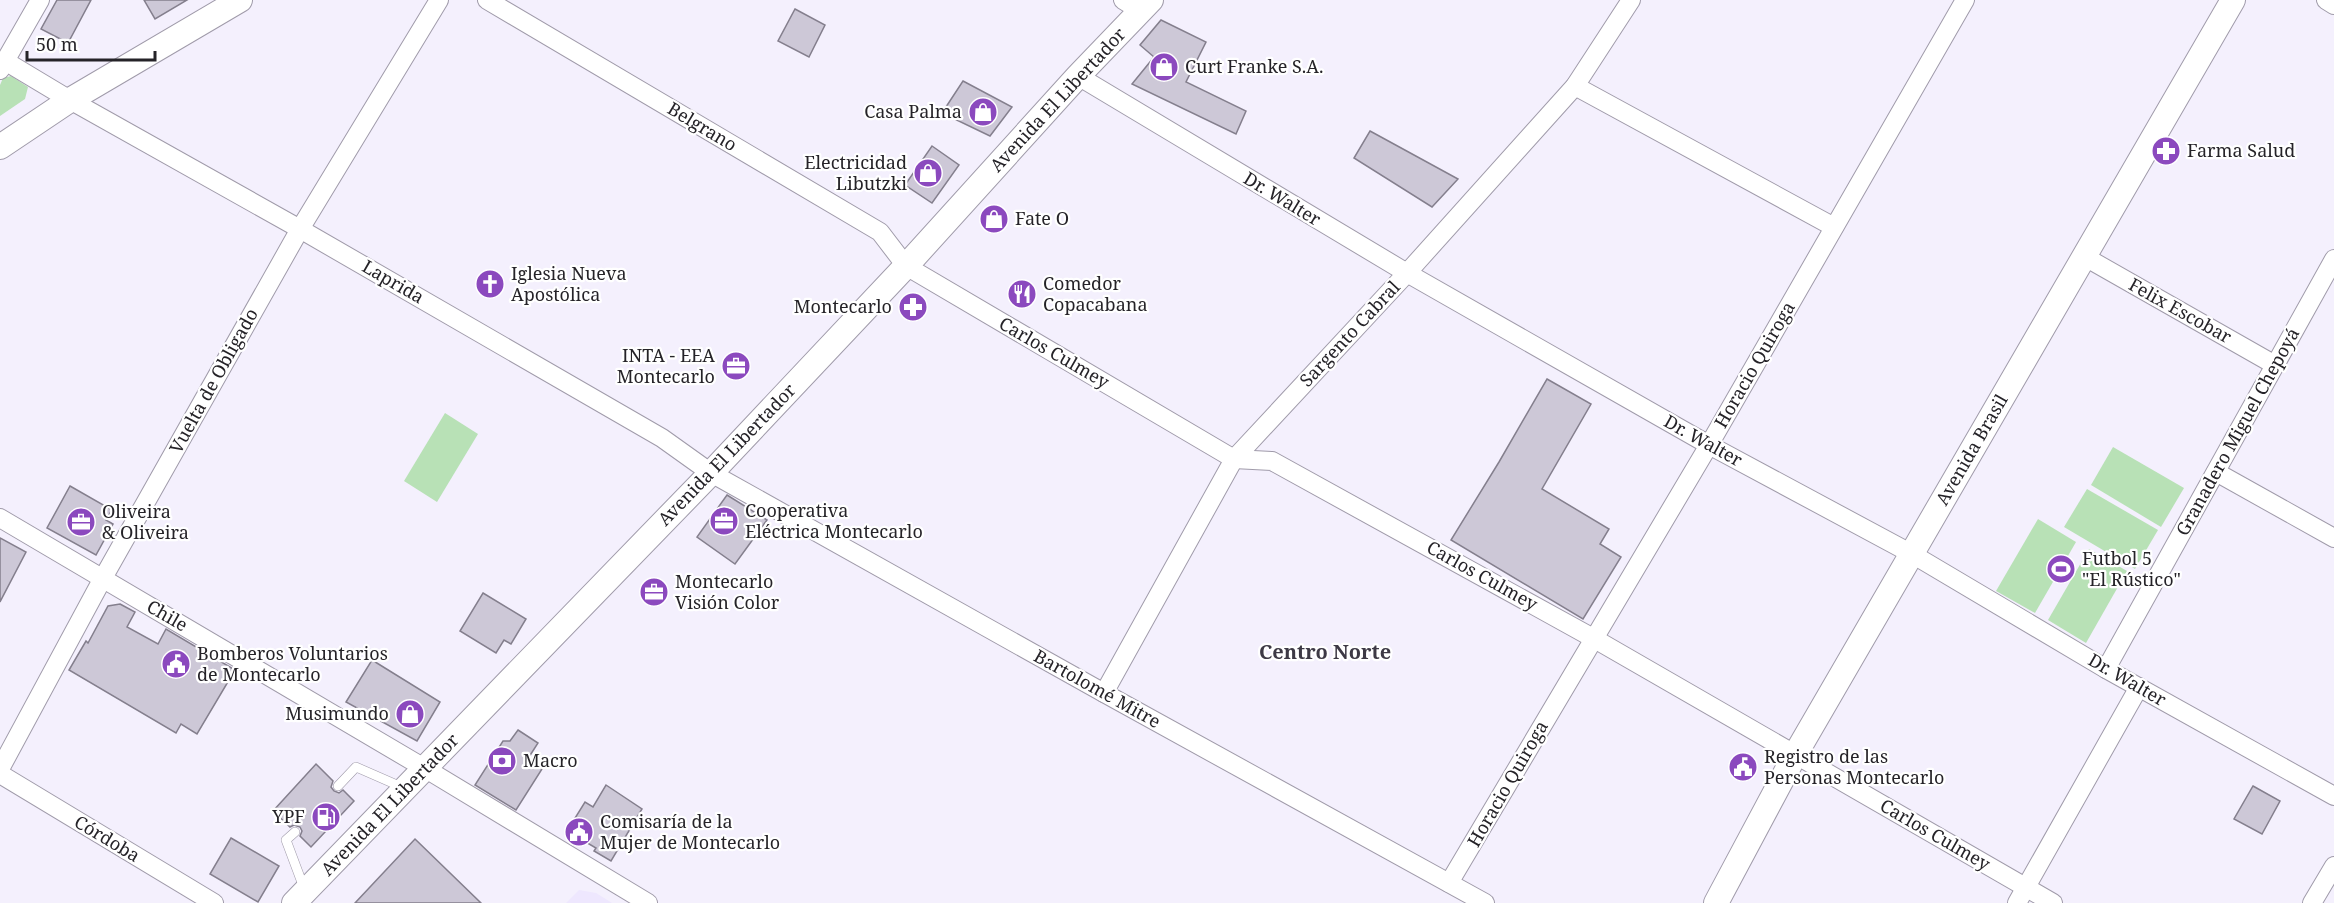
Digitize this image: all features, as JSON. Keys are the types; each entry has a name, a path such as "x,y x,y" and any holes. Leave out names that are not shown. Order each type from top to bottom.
{"main road":[{"path":"0,147 70,100 240,0"},
{"name":"Avenida Brasil","path":"1716,903 1795,755 2233,0"},
{"name":"Avenida El Libertador","path":"300,897 711,473 906,266 1078,76 1138,4"}],"street":[{"path":"2,66 40,0"},
{"name":"Vuelta de Obligado","path":"0,770 103,579 300,229 439,0"},
{"name":"Belgrano","path":"487,0 880,232 906,266"},
{"name":"Sargento Cabral","path":"1104,693 1234,459 1407,273 1575,86 1631,0"},
{"name":"Horacio Quiroga","path":"1449,883 1710,445 1965,0"},
{"path":"2326,0 2334,5"},
{"name":"Laprida","path":"2,66 70,100 300,229 662,438 711,473"},
{"name":"Dr. Walter","path":"1078,76 1407,273 1710,445 1912,554 2106,669 2334,796"},
{"path":"1575,86 1834,227"},
{"name":"Felix Escobar","path":"2085,257 2276,365"},
{"name":"Granadero Miguel Chepoyá","path":"2106,669 2334,259"},
{"name":"Carlos Culmey","path":"906,266 1234,459 1272,461 1593,638 2053,903"},
{"path":"2216,472 2334,538"},
{"name":"Bartolomé Mitre","path":"711,473 1485,903"},
{"name":"Chile","path":"0,518 426,768 648,903"},
{"path":"2017,903 2139,687"},
{"name":"Córdoba","path":"0,774 214,903"},
{"path":"2312,903 2334,866"}],"lane":[{"path":"338,786 356,767 406,789"},
{"path":"295,832 286,840 300,897"}],"shaded area":[{"path":"579,890 596,893 612,903 566,903"}],"green space":[{"path":"11,76 28,87 25,99 0,116 0,85 3,78"},
{"path":"445,413 478,434 437,502 404,481"},
{"path":"2113,447 2184,488 2161,527 2091,485"},
{"path":"2087,489 2158,530 2135,569 2064,527"},
{"path":"2038,519 2076,542 2035,613 1996,591"},
{"path":"2089,549 2127,571 2086,643 2048,620"}],"building":[{"path":"57,0 91,0 68,43 41,29"},
{"path":"144,0 187,0 155,19"},
{"path":"795,9 825,25 809,57 778,41"},
{"path":"1161,20 1206,42 1186,82 1246,111 1236,134 1132,84 1154,57 1140,45"},
{"path":"963,81 1012,107 990,136 942,113"},
{"path":"1370,131 1458,179 1432,207 1354,158"},
{"path":"932,146 959,165 932,203 905,185"},
{"path":"1547,379 1591,404 1542,489 1609,529 1600,544 1621,557 1583,619 1451,540"},
{"path":"70,486 112,510 106,520 113,524 96,555 47,528"},
{"path":"727,495 767,520 735,564 697,537"},
{"path":"0,538 26,552 0,602"},
{"path":"483,593 526,619 511,644 504,640 496,653 460,631"},
{"path":"120,604 135,612 127,627 158,644 166,629 235,670 197,734 181,724 176,733 69,670 86,641 88,643 108,606"},
{"path":"372,660 440,702 417,741 346,702"},
{"path":"518,730 538,743 527,760 542,769 516,810 475,785 503,741 510,741"},
{"path":"316,764 333,781 331,787 334,791 339,793 343,790 354,801 311,847 300,836 302,831 300,827 294,825 290,827 273,811"},
{"path":"606,785 642,809 611,861 594,851 596,848 567,831 585,802 593,807"},
{"path":"2253,786 2280,801 2262,834 2234,819"},
{"path":"231,838 279,866 258,902 210,874"},
{"path":"415,839 481,903 355,903"}],"place":[{"name":"Curt Franke S.A.","path":"1164,67"},
{"name":"Casa Palma","path":"983,112"},
{"name":"Farma Salud","path":"2166,151"},
{"name":"Electricidad Libutzki","path":"928,173"},
{"name":"Fate O","path":"994,219"},
{"name":"Iglesia Nueva Apostólica","path":"490,284"},
{"name":"Comedor Copacabana","path":"1022,294"},
{"name":"Montecarlo","path":"913,307"},
{"name":"INTA - EEA Montecarlo","path":"736,366"},
{"name":"Cooperativa Eléctrica Montecarlo","path":"724,521"},
{"name":"Oliveira & Oliveira","path":"81,522"},
{"name":"Futbol 5 \"El Rústico\"","path":"2061,569"},
{"name":"Montecarlo Visión Color","path":"654,592"},
{"name":"Bomberos Voluntarios de Montecarlo","path":"176,664"},
{"name":"Musimundo","path":"410,714"},
{"name":"Macro","path":"502,761"},
{"name":"Registro de las Personas Montecarlo","path":"1743,767"},
{"name":"YPF","path":"326,817"},
{"name":"Comisaría de la Mujer de Montecarlo","path":"579,832"}],"district":[{"name":"Centro Norte","path":"1325,652"}]}
